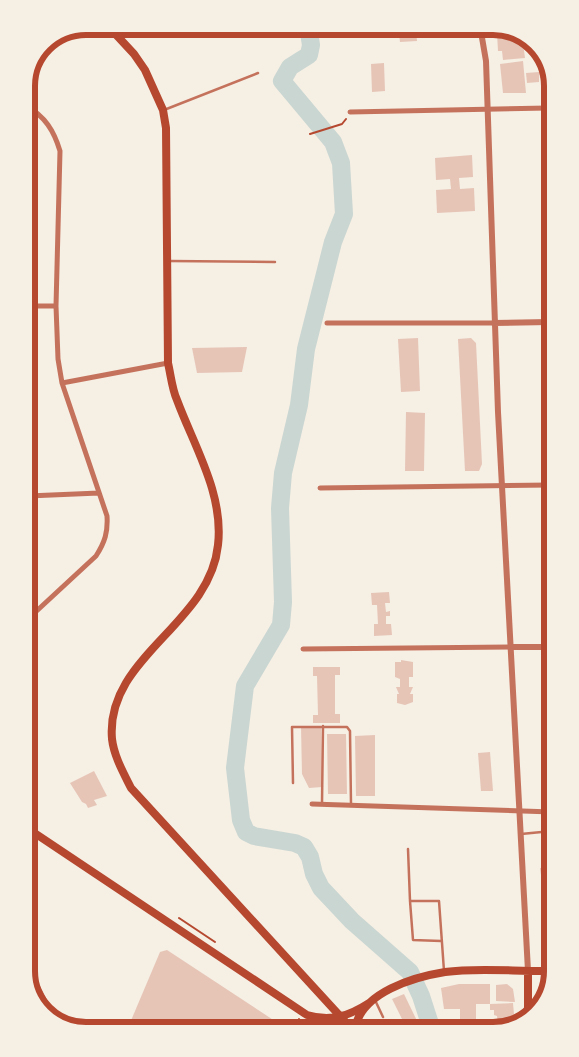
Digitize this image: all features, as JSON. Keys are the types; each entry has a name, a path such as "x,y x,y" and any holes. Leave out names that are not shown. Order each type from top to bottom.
{"main road":[{"path":"117,35 130,48 145,70 163,110 168,149 168,364 176,398 212,491 219,520 218,547 210,573 198,596 183,618 130,674 117,698 112,718 112,740 118,762 131,788 345,1022"},
{"path":"35,833 306,1018 340,1017 353,1013 372,1000 402,984 444,972 544,971"},
{"path":"528,971 528,1008"},
{"path":"357,1022 359,1016 372,1000"}],"street":[{"path":"482,35 486,61 501,486 528,971"},
{"path":"350,112 544,108"},
{"path":"35,112 43,117 51,127 60,151 56,306 58,358 62,383 107,516 108,531 104,544 96,556 35,612"},
{"path":"35,306 56,306"},
{"path":"327,323 544,322"},
{"path":"62,383 168,364"},
{"path":"320,488 544,485"},
{"path":"35,496 99,493"},
{"path":"303,649 544,647"},
{"path":"312,804 544,812"}],"lane":[{"path":"163,110 258,73"},
{"path":"168,261 275,262"},
{"path":"293,783 291,728 293,726 349,728 351,804"},
{"path":"322,804 324,726"},
{"path":"519,834 544,832"},
{"path":"408,849 413,940 441,941"},
{"path":"410,902 439,902 444,972"},
{"path":"372,1000 383,1017"},
{"path":"306,1018 312,1022"}],"path":[{"path":"310,134 342,124 350,112"},
{"path":"297,1022 299,1018 306,1018"}],"building":[{"path":"399,35 416,35 417,41 400,42"},
{"path":"497,35 509,38 523,45 525,58 503,60 502,51 498,51"},
{"path":"523,61 526,93 503,93 500,64"},
{"path":"384,63 385,91 372,92 371,64"},
{"path":"539,72 542,72 543,76 544,94 542,94 542,78 540,78"},
{"path":"539,72 539,82 527,83 526,73"},
{"path":"472,155 473,177 459,178 460,189 474,188 475,211 437,213 436,190 451,189 450,179 436,180 435,158"},
{"path":"418,338 420,391 401,392 398,339"},
{"path":"471,338 476,343 482,464 479,471 465,471 458,339"},
{"path":"247,347 242,372 197,373 192,348"},
{"path":"406,412 425,413 424,471 405,471"},
{"path":"389,592 390,603 385,603 386,612 390,611 390,616 386,616 386,624 391,624 392,635 374,636 374,624 378,624 377,605 372,605 371,593"},
{"path":"401,660 413,662 413,677 409,677 409,687 413,687 410,694 413,694 413,702 405,705 397,703 397,694 399,694 396,687 400,687 400,679 395,677 395,662 401,662"},
{"path":"313,667 340,667 340,675 335,675 335,714 340,714 340,723 313,723 313,715 318,715 317,676 313,676"},
{"path":"301,727 321,727 322,787 309,788 302,774"},
{"path":"327,734 346,734 347,794 328,794"},
{"path":"375,735 375,796 356,796 355,736"},
{"path":"490,752 493,791 481,791 478,753"},
{"path":"94,771 107,796 94,800 97,805 88,808 70,783"},
{"path":"540,868 544,868 544,890 543,890"},
{"path":"167,950 276,1022 130,1022 160,952"},
{"path":"459,984 490,984 490,1004 476,1004 476,1022 460,1022 460,1009 444,1009 441,988"},
{"path":"507,984 513,989 515,1002 496,1001 496,985"},
{"path":"404,994 418,1022 404,1022 392,999"},
{"path":"513,1003 514,1017 498,1022 494,1010 490,1010 490,1004"}],"waterway":[{"path":"309,35 311,45 309,55 290,67 282,81 333,142 341,163 344,214 333,242 306,349 299,405 283,473 280,508 283,602 281,625 245,686 235,768 241,820 246,832 254,836 295,843 304,847 310,857 314,874 321,888 352,921 410,972 421,996 429,1022"}]}
